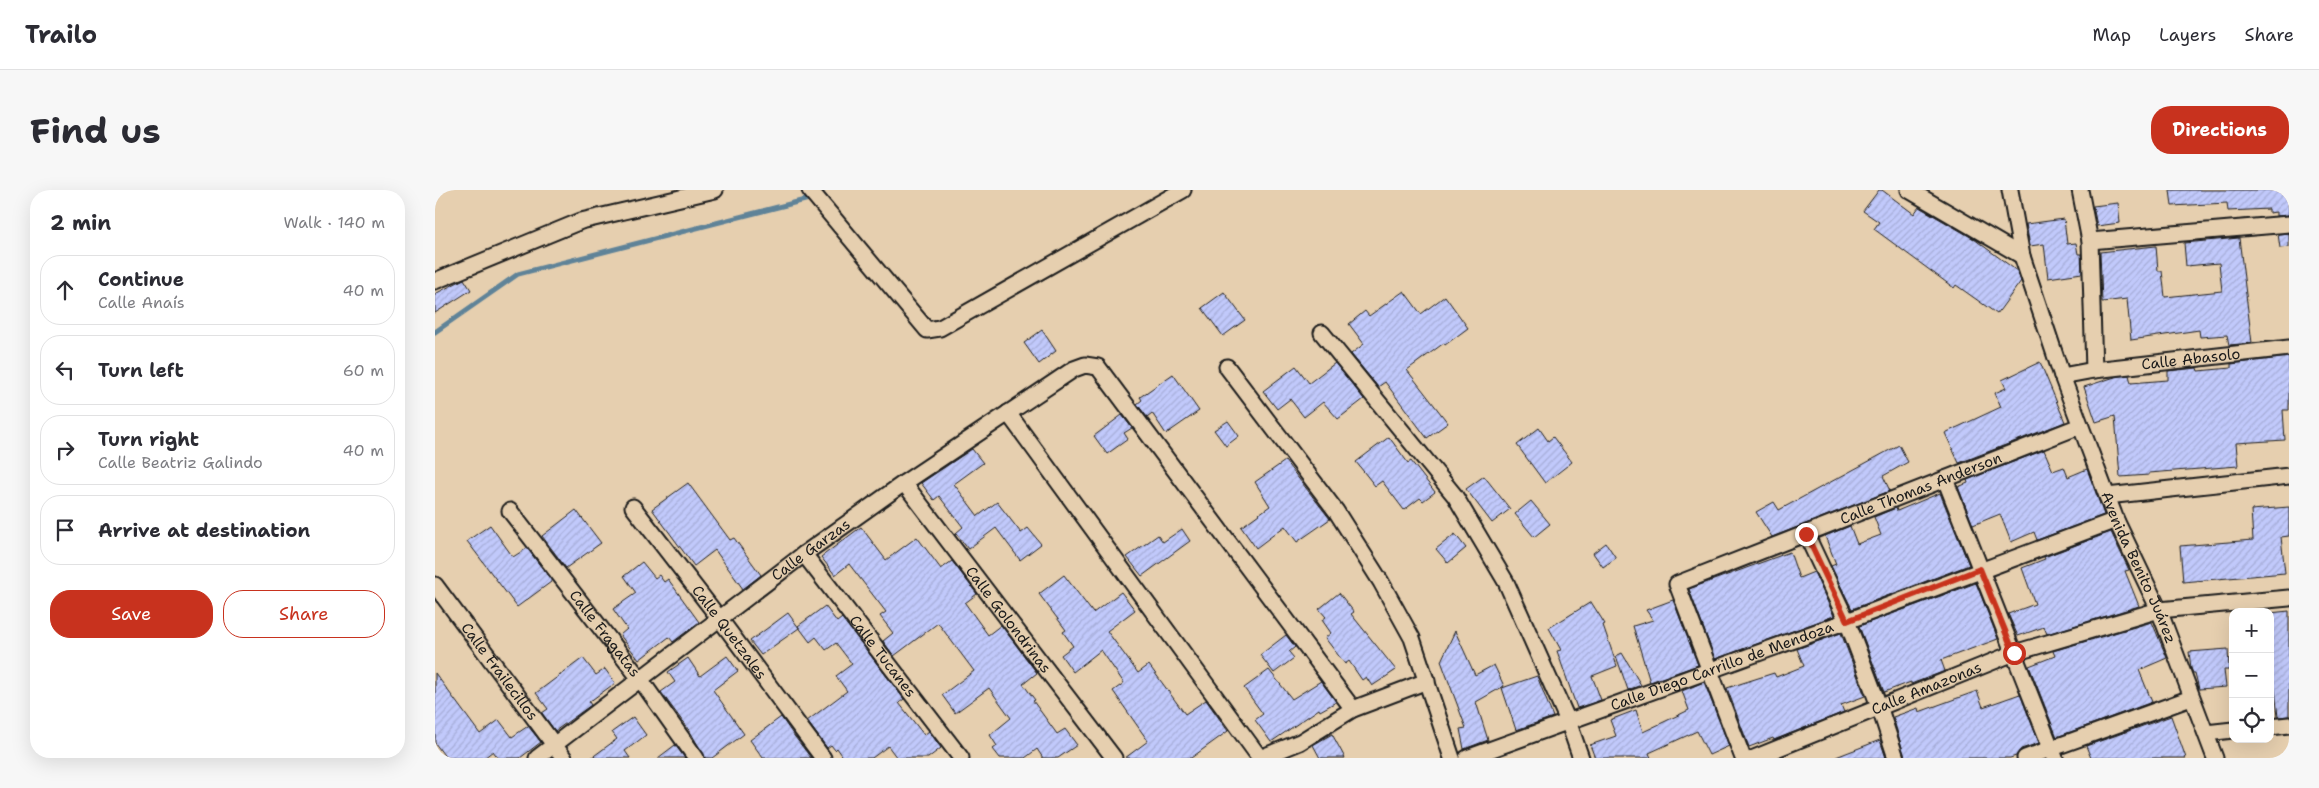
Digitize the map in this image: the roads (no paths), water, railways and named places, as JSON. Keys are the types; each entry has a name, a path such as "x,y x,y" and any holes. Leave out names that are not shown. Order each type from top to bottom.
{"street":[{"path":"435,281 581,221 715,190"},
{"path":"810,190 927,330 939,328 1183,190"},
{"path":"1909,190 2022,256"},
{"name":"Avenida Benito Juárez","path":"2010,190 2022,256 2080,426 2115,520 2159,610 2215,758"},
{"path":"2062,376 2094,370 2090,241 2080,190"},
{"path":"2090,241 2289,224"},
{"path":"1322,334 1455,496 1506,582 1568,721 1581,758"},
{"name":"Calle Abasolo","path":"2094,370 2289,348"},
{"name":"Calle Garzas","path":"537,758 719,618 904,482 1074,369 1085,365 1098,367 1353,709"},
{"path":"1227,367 1336,511 1377,574 1411,638 1452,758"},
{"path":"1008,413 1260,758 1300,742 1353,709 1427,681"},
{"name":"Calle Thomas Anderson","path":"1709,669 1677,584 2080,426"},
{"path":"2107,496 2289,476"},
{"path":"1945,479 2053,753"},
{"name":"Calle Golondrinas","path":"904,482 1114,758"},
{"name":"Calle Quetzales","path":"633,508 719,618 823,758"},
{"name":"Calle Fragatas","path":"509,511 640,679 696,758"},
{"name":"Calle Diego Carrillo de Mendoza","path":"1467,758 1709,669 1847,621 1980,569 2115,520"},
{"path":"1806,534 1847,621 1879,706 1896,758"},
{"name":"Calle Tucanes","path":"805,554 961,758"},
{"name":"Calle Frailecillos","path":"435,585 564,758"},
{"name":"Calle Amazonas","path":"1754,758 2014,653 2159,610 2289,598"},
{"path":"1709,669 1743,758"},
{"path":"2025,758 2053,753 2191,698"},
{"path":"2274,727 2289,725"},
{"path":"2206,733 2229,730"}],"waterway":[{"path":"435,332 518,274 809,199 823,190"}]}
